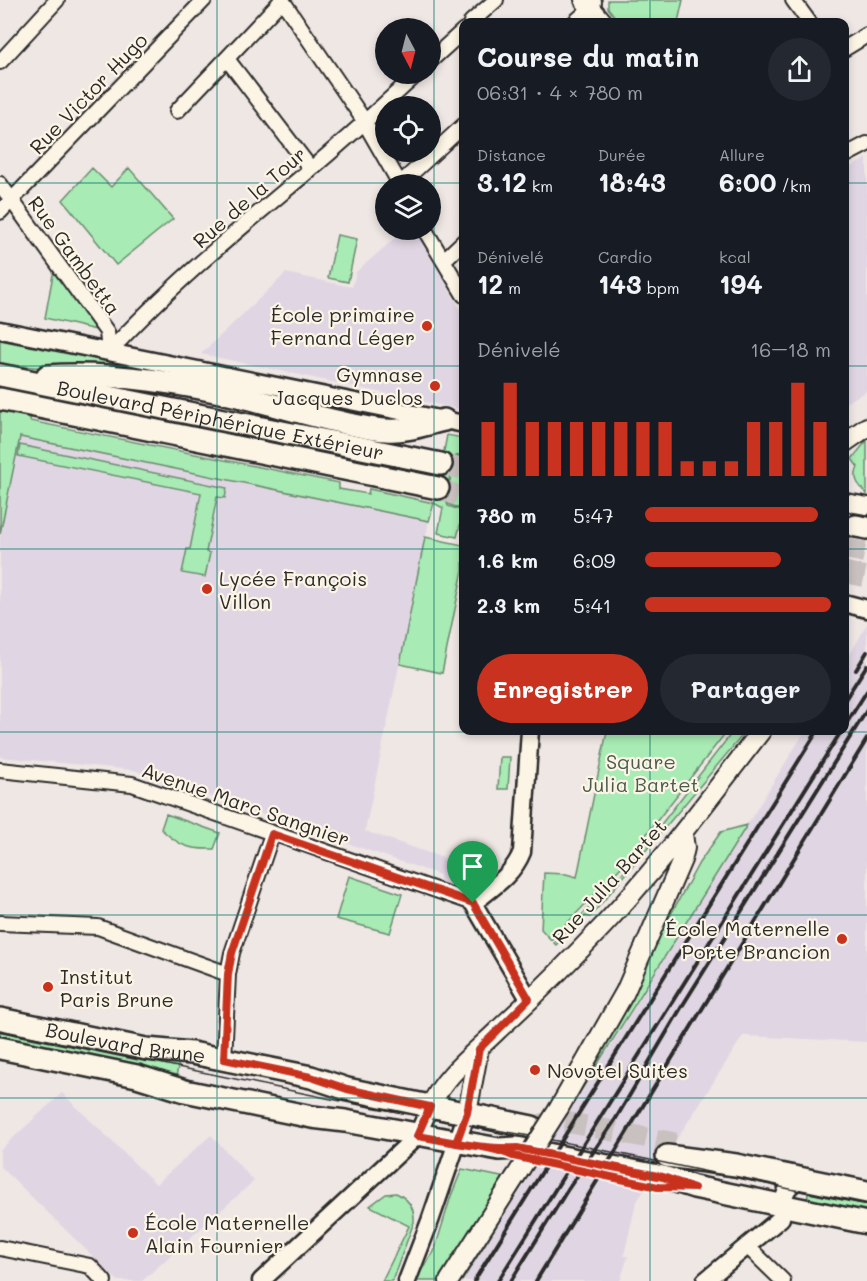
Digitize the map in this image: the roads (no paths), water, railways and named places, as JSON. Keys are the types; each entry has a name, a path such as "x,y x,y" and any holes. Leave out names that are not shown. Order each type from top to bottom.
{"main road":[{"path":"590,3 600,18"},
{"path":"9,377 65,375 143,380 196,387 332,420 384,430 454,422"},
{"name":"Boulevard Périphérique Extérieur","path":"9,377 441,464"},
{"path":"0,399 438,488"},
{"path":"849,440 867,427"},
{"name":"Rue Julia Bartet","path":"430,1107 436,1093 444,1083 603,926 683,834 758,735"},
{"path":"449,1281 559,1108 615,1012 652,934 682,860 685,848 683,834"},
{"name":"Boulevard Brune","path":"0,1018 146,1049 192,1053 224,1059 311,1077 347,1089 532,1127"},
{"name":"Boulevard Brune","path":"0,1048 137,1076 185,1091 312,1117 499,1149 513,1156 658,1187 694,1188 867,1223"},
{"path":"467,1113 479,1049"},
{"path":"671,1149 867,1192"}],"street":[{"path":"0,62 57,0"},
{"name":"Rue Victor Hugo","path":"0,212 204,0"},
{"path":"177,111 282,0 365,123 394,174"},
{"path":"476,18 496,0"},
{"path":"793,0 806,18"},
{"path":"577,18 590,3"},
{"path":"441,51 459,35"},
{"path":"849,46 867,35"},
{"path":"227,59 311,169"},
{"name":"Rue de la Tour","path":"109,352 140,320 230,237 365,123 406,84"},
{"path":"411,174 459,130"},
{"path":"849,153 867,144"},
{"name":"Rue Gambetta","path":"0,184 106,332 109,352"},
{"path":"431,240 459,286"},
{"path":"444,260 459,246"},
{"path":"0,330 454,422"},
{"path":"849,503 867,506"},
{"path":"849,604 867,609"},
{"path":"529,999 473,903 511,872 522,852 530,735"},
{"name":"Avenue Marc Sangnier","path":"0,771 132,784 473,903"},
{"path":"224,1059 228,974 232,953 272,834"},
{"path":"0,923 98,927 228,974"},
{"path":"261,1281 417,1136 430,1107"},
{"path":"406,1281 430,1221 467,1113"},
{"path":"705,1281 781,1218 786,1189 794,1182 804,1178"},
{"path":"748,1247 783,1281"},
{"path":"0,1248 90,1266 104,1281"}],"tunnel":[{"path":"441,464 459,468"},
{"path":"438,488 459,496"},
{"path":"849,549 867,553"},
{"path":"849,573 867,577"},
{"path":"535,1126 556,1120 675,1143"}],"tram line":[{"path":"0,1030 365,1106 568,1143 867,1205"}],"railway":[{"path":"856,670 867,652"},
{"path":"849,693 867,665"},
{"path":"849,719 867,691"},
{"path":"511,1281 568,1189 615,1120 681,1008 867,710"},
{"path":"474,1281 815,735"},
{"path":"498,1281 839,735"},
{"path":"536,1281 867,739"}],"place":[{"name":"École primaire Fernand Léger","path":"427,326"},
{"name":"Gymnase Jacques Duclos","path":"435,386"},
{"name":"Lycée François Villon","path":"207,589"},
{"name":"École Maternelle Porte Brancion","path":"842,939"},
{"name":"Institut Paris Brune","path":"48,987"},
{"name":"Novotel Suites","path":"535,1070"},
{"name":"École Maternelle Alain Fournier","path":"133,1233"}],"park label":[{"name":"Square Julia Bartet","path":"641,772"}]}
